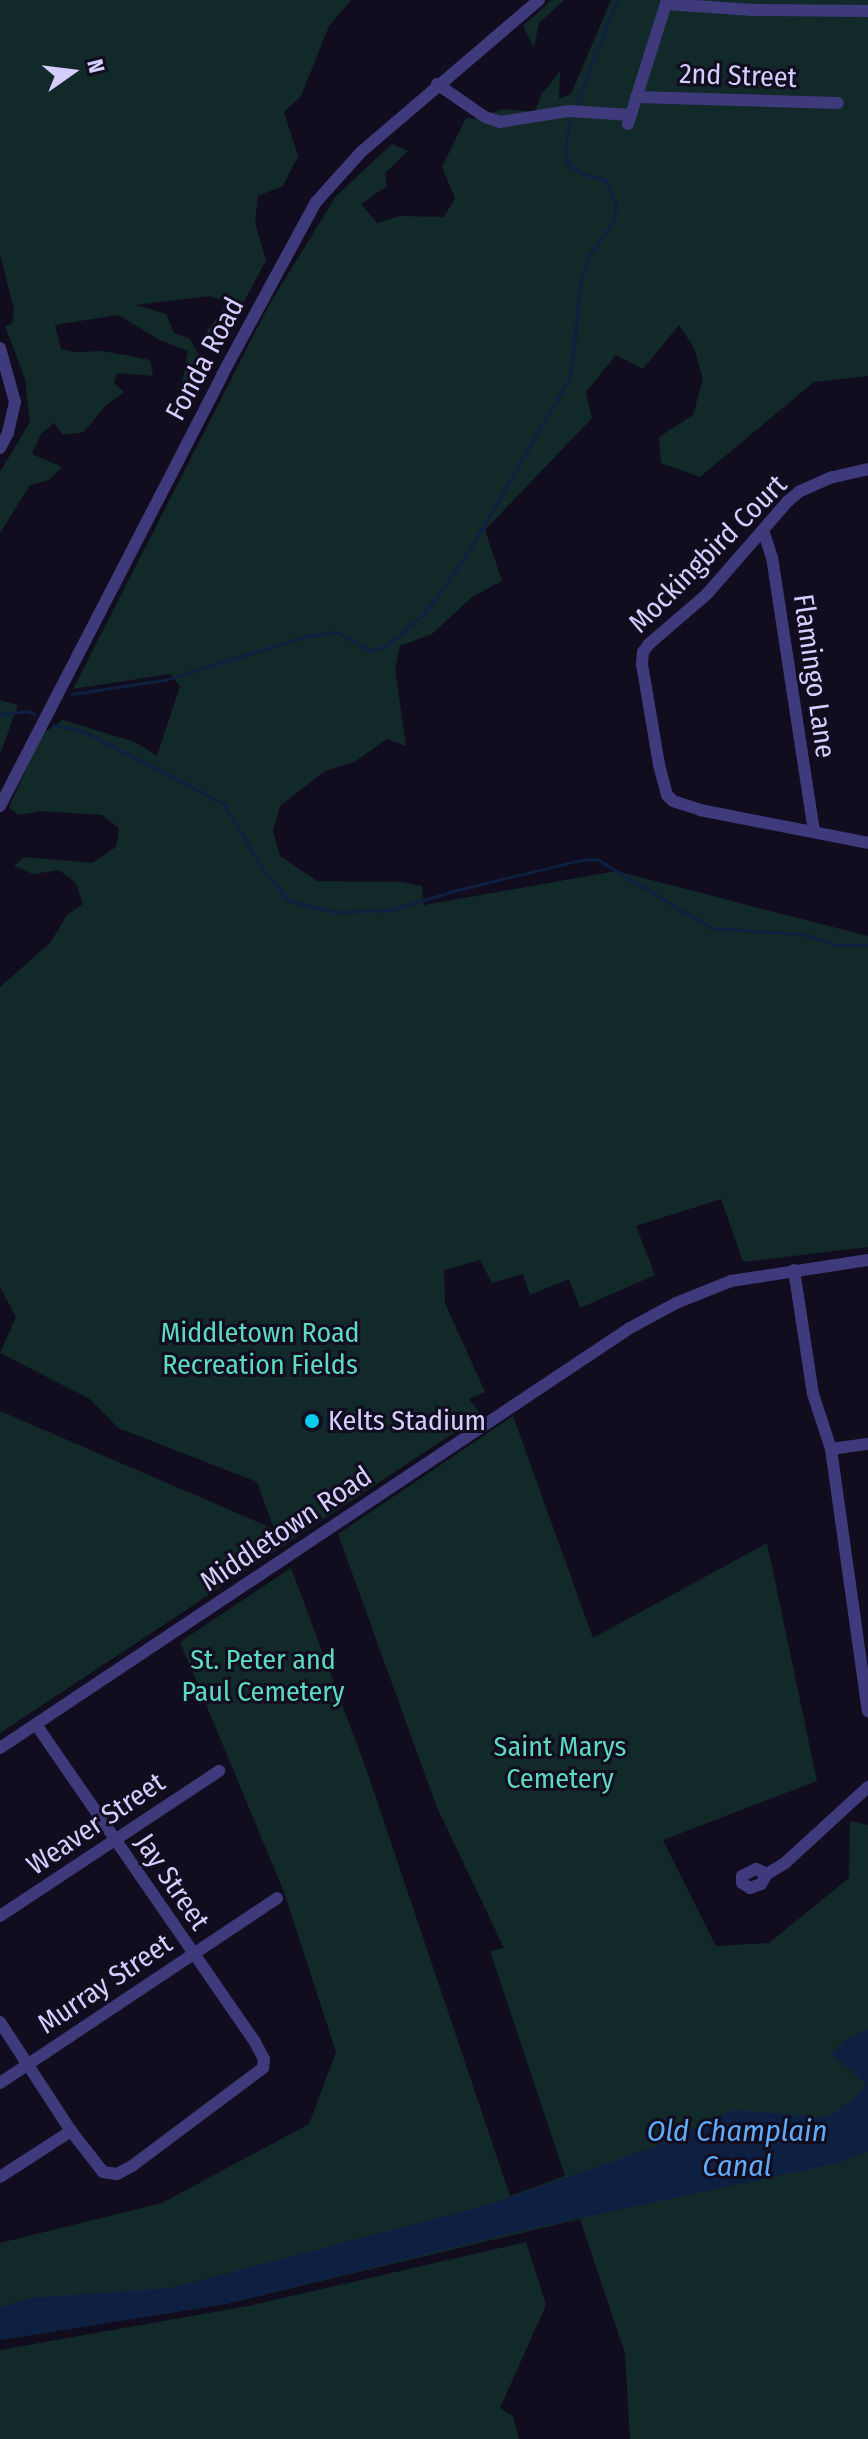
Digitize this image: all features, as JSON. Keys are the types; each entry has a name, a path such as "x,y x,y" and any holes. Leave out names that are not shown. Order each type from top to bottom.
{"street":[{"name":"Fonda Road","path":"0,806 304,223 339,175 437,84 539,0"},
{"path":"437,84 485,117 500,122 569,111 630,119 666,2 753,10 868,11"},
{"name":"2nd Street","path":"636,97 838,103"},
{"path":"0,348 15,402 11,424 0,448"},
{"name":"Mockingbird Court","path":"868,469 832,477 800,491 707,594 643,652 659,765 667,795 673,801 700,810 868,843"},
{"name":"Flamingo Lane","path":"763,530 772,557 814,831"},
{"name":"Middletown Road","path":"0,1748 630,1328 707,1289 794,1270 868,1260"},
{"path":"794,1270 813,1394 831,1449 868,1711"},
{"path":"831,1449 868,1444"},
{"name":"Jay Street","path":"36,1725 264,2059 263,2068 132,2166 110,2173 95,2165 71,2131"},
{"name":"Weaver Street","path":"0,1916 219,1771"},
{"path":"767,1874 785,1863 868,1787"},
{"name":"Murray Street","path":"0,2083 277,1898"},
{"path":"0,2022 71,2131 0,2177"}],"green space":[{"path":"0,0 351,0 329,26 301,96 284,112 298,156 283,186 258,196 255,223 266,260 215,356 199,343 227,303 210,296 136,305 166,314 174,333 190,339 207,371 197,394 187,394 181,387 188,351 160,340 118,315 55,325 61,349 104,351 150,360 153,376 117,373 114,383 124,392 105,406 84,432 63,435 54,423 41,434 32,454 62,467 49,480 30,485 0,533 0,472 30,422 25,379 5,326 12,324 14,309 0,255"},
{"path":"552,0 564,0 539,23 534,48 523,26"},
{"name":"Middletown Road Recreation Fields","path":"611,0 868,0 868,376 814,382 700,477 661,463 659,437 693,415 703,379 694,348 679,325 643,369 616,355 586,392 592,418 485,530 502,581 472,597 432,634 400,646 395,669 406,746 387,739 354,762 325,771 280,806 273,831 280,856 317,881 402,882 422,886 424,905 616,871 868,936 868,1247 743,1262 721,1199 636,1226 655,1275 580,1308 569,1279 530,1295 523,1274 492,1283 480,1260 444,1270 445,1303 485,1392 469,1399 481,1415 0,1733 0,1411 274,1529 257,1482 118,1428 90,1399 0,1353 16,1317 0,1287 0,987 50,943 67,915 83,904 76,883 59,870 33,874 14,866 24,857 92,863 116,847 119,828 102,815 41,811 18,815 9,807 42,734 63,720 135,742 157,756 180,686 170,674 73,689 269,305 336,196 392,144 408,151 385,173 387,186 361,204 377,223 400,216 444,217 455,198 442,167 466,118 479,119 501,109 535,112 541,95 560,71 559,99 571,94"},
{"path":"0,700 18,705 0,754"},
{"path":"513,1416 593,1638 767,1543 817,1781 663,1840 716,1946 769,1943 849,1878 850,1821 868,1825 868,2439 630,2439 625,2353 580,2219 226,2304 0,2340 0,2243 162,2203 309,2124 336,2052 284,1892 180,1642 291,1568 368,1774 510,2196 565,2176 490,1951 504,1948 436,1805 338,1534"},
{"path":"526,2242 546,2305 500,2408 513,2416 519,2439 0,2439 0,2350 248,2306"}],"water":[{"name":"Old Champlain Canal","path":"868,2029 868,2151 835,2164 515,2232 226,2304 0,2340 0,2308 29,2298 171,2288 491,2204 654,2147 733,2110 826,2117 853,2100 867,2084 831,2054 847,2039"}],"waterway":[{"path":"576,105 617,0"},
{"path":"72,694 164,680 307,636 336,632 372,651 387,645 424,614 464,559 570,377 581,281 590,254 614,220 616,203 605,180 581,173 569,164 565,149 570,121"},
{"path":"0,714 27,711 34,714"},
{"path":"53,725 83,731 224,804 265,873 289,901 336,912 391,910 457,890 581,860 597,859 711,928 802,934 837,945 868,945"}],"place":[{"name":"Kelts Stadium","path":"312,1421"}],"park label":[{"name":"St. Peter and Paul Cemetery","path":"263,1676"},
{"name":"Saint Marys Cemetery","path":"560,1763"}]}
